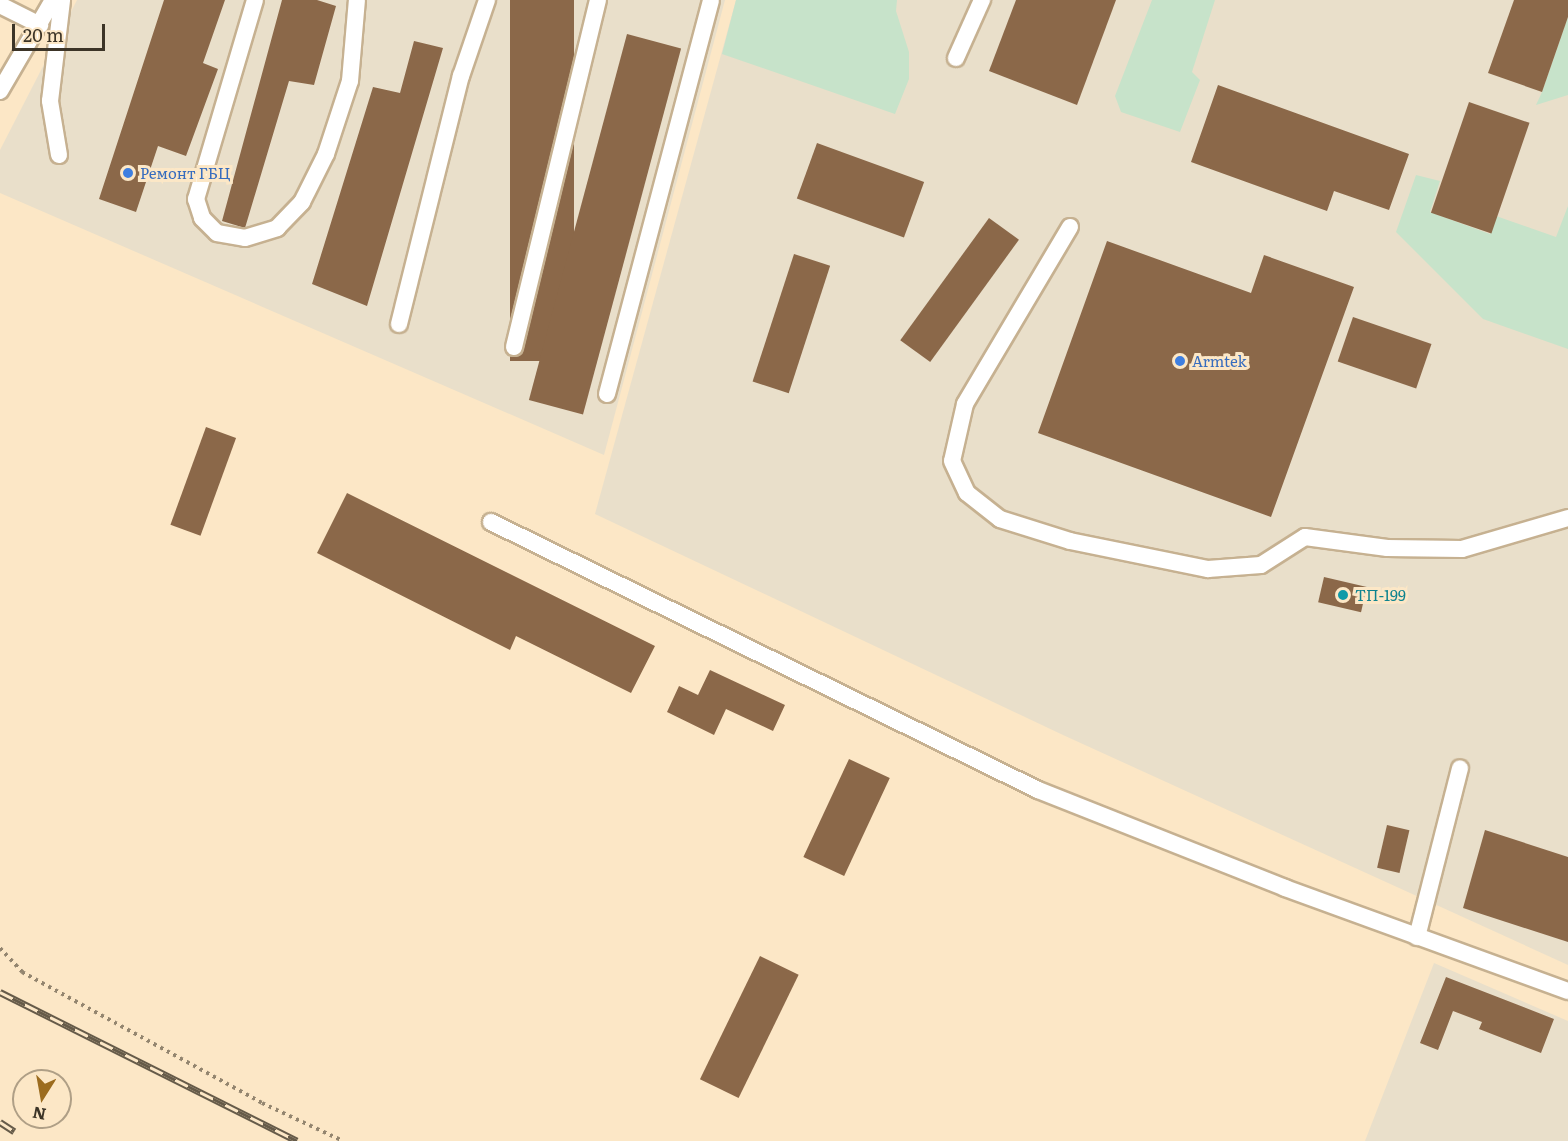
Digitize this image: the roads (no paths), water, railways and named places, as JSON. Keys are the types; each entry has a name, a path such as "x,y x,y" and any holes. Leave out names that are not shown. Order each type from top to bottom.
{"lane":[{"path":"0,91 53,0"},
{"path":"59,155 50,101 62,0"},
{"path":"255,0 196,200 202,218 217,233 245,238 277,228 284,222 302,202 326,154 350,81 357,0"},
{"path":"399,324 461,76 487,0"},
{"path":"514,347 597,0"},
{"path":"607,394 711,0"},
{"path":"956,58 982,0"},
{"path":"0,5 40,25"},
{"path":"1070,227 965,404 952,461 967,493 1000,519 1070,541 1208,569 1261,565 1305,537 1387,548 1462,549 1568,518"},
{"path":"491,522 1038,790 1417,937 1568,991"},
{"path":"1417,937 1460,768"}],"railway":[{"path":"0,992 297,1141"},
{"path":"0,1122 14,1131"}],"place":[{"name":"Ремонт ГБЦ","path":"128,173"},
{"name":"Armtek","path":"1180,361"},
{"name":"ТП-199","path":"1343,595"}]}
